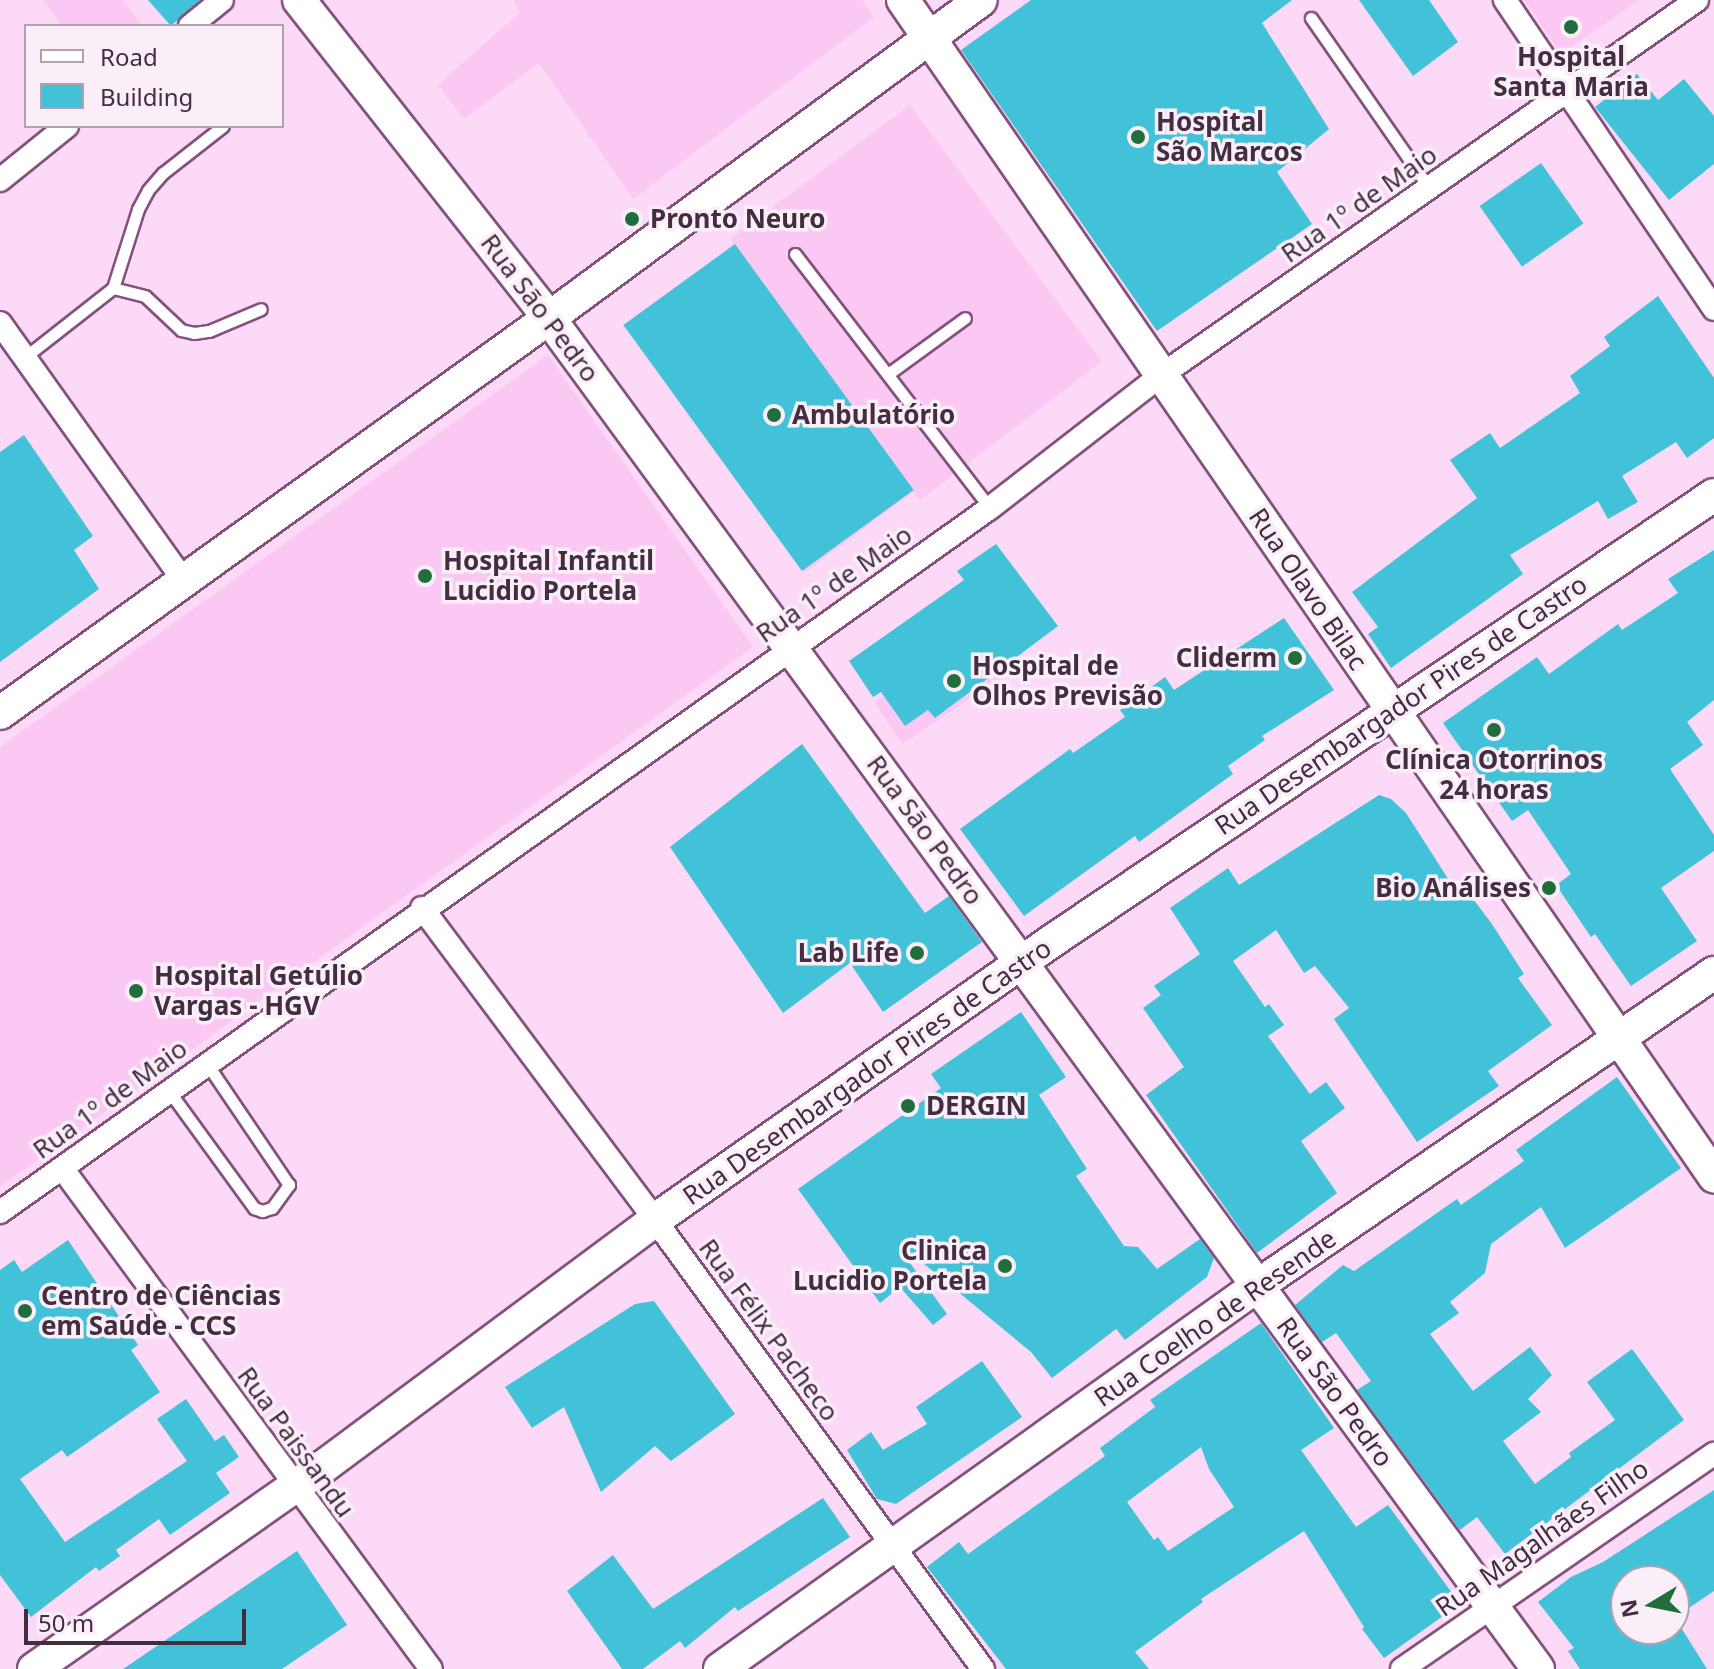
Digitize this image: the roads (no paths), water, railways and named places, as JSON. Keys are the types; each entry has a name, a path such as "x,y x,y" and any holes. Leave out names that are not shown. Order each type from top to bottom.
{"street":[{"path":"192,24 222,0"},
{"name":"Rua São Pedro","path":"299,0 549,318 1538,1669"},
{"name":"Rua Olavo Bilac","path":"903,0 1163,374 1390,711 1714,1176"},
{"path":"0,713 549,318 981,0"},
{"path":"1505,0 1714,309"},
{"name":"Rua 1º de Maio","path":"0,1212 422,908 990,508 1163,374 1569,93 1697,0"},
{"path":"0,180 65,128"},
{"path":"0,323 184,581"},
{"name":"Rua Desembargador Pires de Castro","path":"34,1669 293,1486 655,1220 1022,963 1390,711 1714,495"},
{"name":"Rua Félix Pacheco","path":"422,908 655,1220 983,1669"},
{"name":"Rua Coelho de Resende","path":"720,1669 1257,1286 1714,973"},
{"name":"Rua Paissandu","path":"62,1168 293,1486 431,1669"},
{"name":"Rua Magalhães Filho","path":"1402,1669 1714,1454"}],"lane":[{"path":"1311,18 1430,189"},
{"path":"25,357 113,288 138,209 148,190 163,173 220,128"},
{"path":"795,254 990,508"},
{"path":"113,288 145,296 181,330 194,333 209,331 261,309"},
{"path":"888,374 965,318"},
{"path":"169,1091 254,1208 262,1211 272,1208 289,1185 207,1064"}],"place":[{"name":"Hospital Santa Maria","path":"1571,27"},
{"name":"Hospital São Marcos","path":"1138,137"},
{"name":"Pronto Neuro","path":"632,219"},
{"name":"Ambulatório","path":"774,415"},
{"name":"Hospital Infantil Lucidio Portela","path":"425,576"},
{"name":"Cliderm","path":"1295,658"},
{"name":"Hospital de Olhos Previsão","path":"954,681"},
{"name":"Clínica Otorrinos 24 horas","path":"1494,730"},
{"name":"Bio Análises","path":"1549,888"},
{"name":"Lab Life","path":"917,953"},
{"name":"Hospital Getúlio Vargas - HGV","path":"136,991"},
{"name":"DERGIN","path":"908,1106"},
{"name":"Clinica Lucidio Portela","path":"1005,1266"},
{"name":"Centro de Ciências em Saúde - CCS","path":"25,1311"}]}
